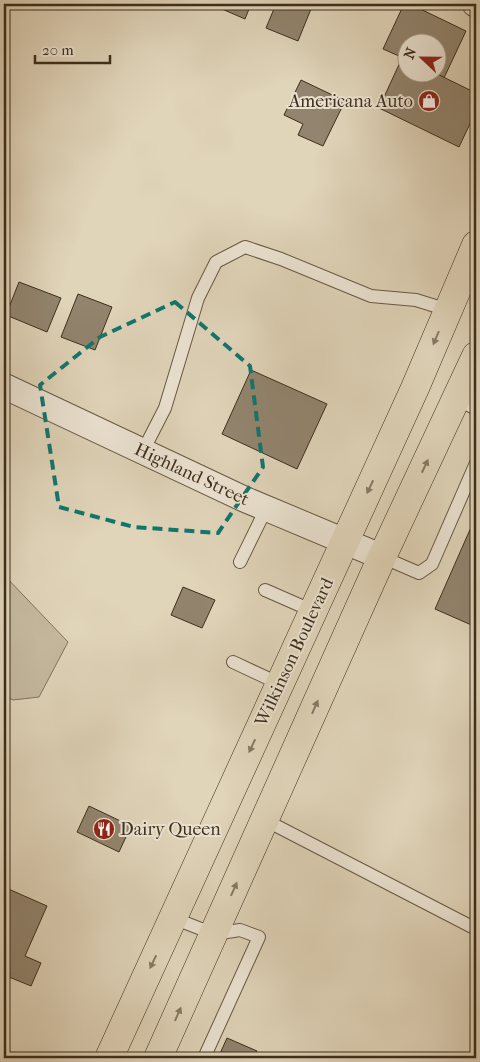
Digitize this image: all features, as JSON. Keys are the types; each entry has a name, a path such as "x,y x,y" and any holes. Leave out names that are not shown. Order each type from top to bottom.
{"main road":[{"name":"Wilkinson Boulevard","path":"109,1058 344,543 476,245"},
{"path":"158,1058 382,558 467,404 476,356"}],"street":[{"name":"Highland Street","path":"4,386 266,509 382,558"}],"lane":[{"path":"143,451 165,408 198,298 216,262 245,247 282,259 371,296 416,300 448,310"},
{"path":"382,558 419,573 432,564 476,463"},
{"path":"240,562 266,509"},
{"path":"265,590 313,611"},
{"path":"233,662 280,684"},
{"path":"265,820 476,929"},
{"path":"173,918 214,934 240,930 259,937 204,1058"}],"highlighted area":[{"path":"175,302 250,366 263,467 218,533 134,527 59,507 40,385 100,337"}],"shaded area":[{"path":"4,575 68,642 39,697 13,700 4,696"}],"building":[{"path":"216,4 251,4 245,19 215,6"},
{"path":"276,4 313,4 298,41 266,28"},
{"path":"404,4 410,4 466,31 448,69 448,32 398,32 398,56 383,49"},
{"name":"Americana Auto","path":"398,67 398,82 448,82 448,79 476,93 476,111 459,147 379,108"},
{"path":"301,80 345,101 323,146 298,135 303,124 284,115"},
{"path":"19,282 61,298 47,332 6,315"},
{"path":"78,294 112,307 95,350 61,337"},
{"path":"251,370 327,404 297,469 222,434"},
{"path":"476,516 476,627 435,609"},
{"path":"183,587 215,600 202,628 171,615"},
{"name":"Dairy Queen","path":"89,806 131,826 119,852 77,832"},
{"path":"4,887 47,906 25,956 41,963 31,986 9,977 10,973 4,970"},
{"path":"227,1038 257,1051 254,1058 218,1058"}],"place":[{"name":"Americana Auto","path":"429,101"},
{"name":"Dairy Queen","path":"104,829"}]}
